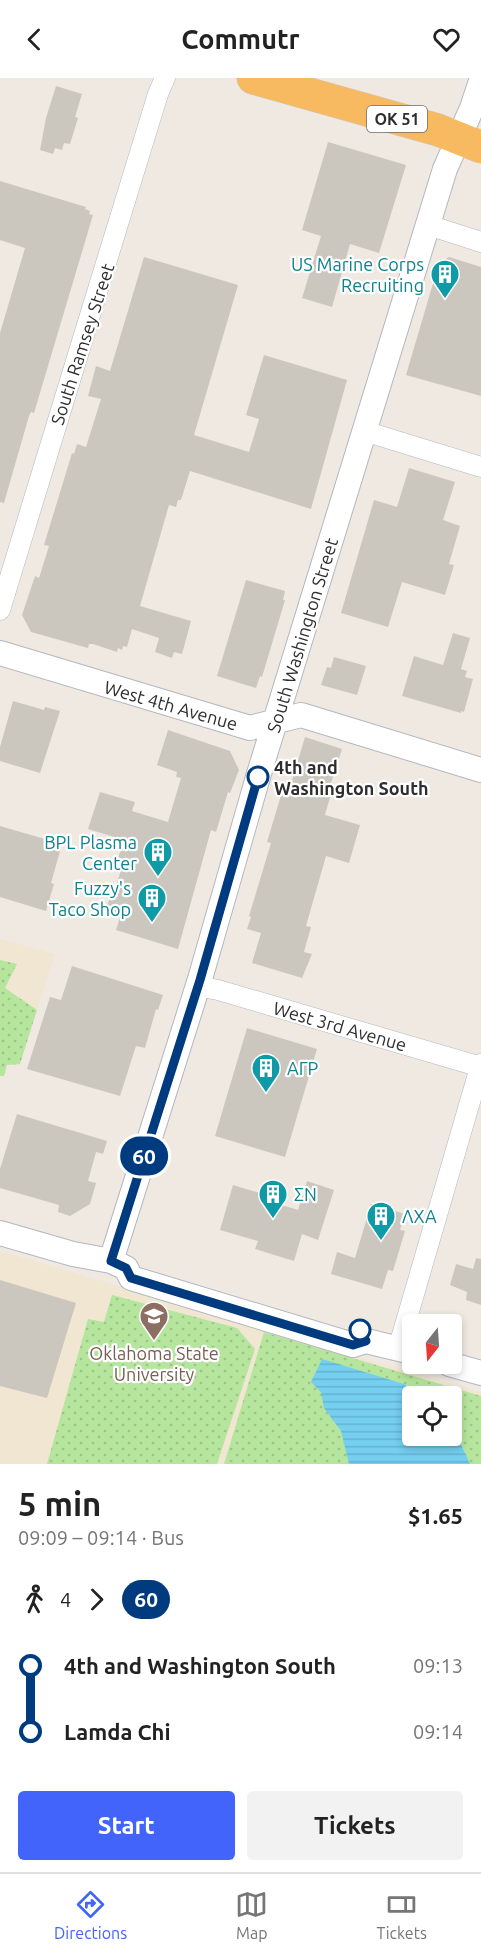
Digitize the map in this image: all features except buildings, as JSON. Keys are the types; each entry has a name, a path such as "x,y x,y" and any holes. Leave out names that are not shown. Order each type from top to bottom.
{"highway":[{"name":"OK 51","path":"253,78 438,130 470,143"}],"street":[{"name":"South Ramsey Street","path":"0,610 48,448 122,216 158,94 165,78"},
{"name":"South Washington Street","path":"118,1264 275,722 364,431 445,169 470,143 481,81"},
{"path":"428,225 481,242"},
{"path":"364,431 481,467"},
{"name":"West 4th Avenue","path":"0,653 250,728 301,715 481,770"},
{"name":"West 3rd Avenue","path":"198,986 481,1066"},
{"path":"415,1314 481,1066"},
{"path":"0,1233 118,1264 131,1278 353,1345 366,1341 402,1350"},
{"path":"462,1368 481,1373"}],"shaded area":[{"path":"0,939 55,954 30,1031 0,1059"},
{"name":"Oklahoma State University","path":"0,1251 402,1370 402,1374 417,1374 457,1386 402,1386 402,1446 462,1446 462,1387 481,1393 481,1464 0,1464"}],"green space":[{"path":"0,960 17,964 5,988 37,1010 20,1064 7,1065 4,1076 0,1076"},
{"path":"112,1295 237,1328 255,1349 217,1464 47,1464 88,1319 104,1322"},
{"path":"264,1332 447,1386 402,1386 402,1446 462,1446 462,1390 481,1396 481,1464 224,1464"}],"water":[{"path":"322,1359 404,1384 407,1386 402,1386 402,1446 462,1446 470,1464 349,1464 341,1431 324,1408 321,1392 311,1382"}],"bus line":[{"name":"60","path":"258,777 200,980 111,1261 126,1268 131,1278 353,1345 366,1341 360,1330"}],"place":[{"name":"US Marine Corps Recruiting","path":"445,300"},
{"name":"4th and Washington South","path":"258,777"},
{"name":"BPL Plasma Center","path":"158,878"},
{"name":"Fuzzy's Taco Shop","path":"152,924"},
{"name":"AΓP","path":"266,1094"},
{"name":"ΣN","path":"273,1220"},
{"name":"ΛXA","path":"381,1242"},
{"name":"Oklahoma State University","path":"154,1342"}]}
